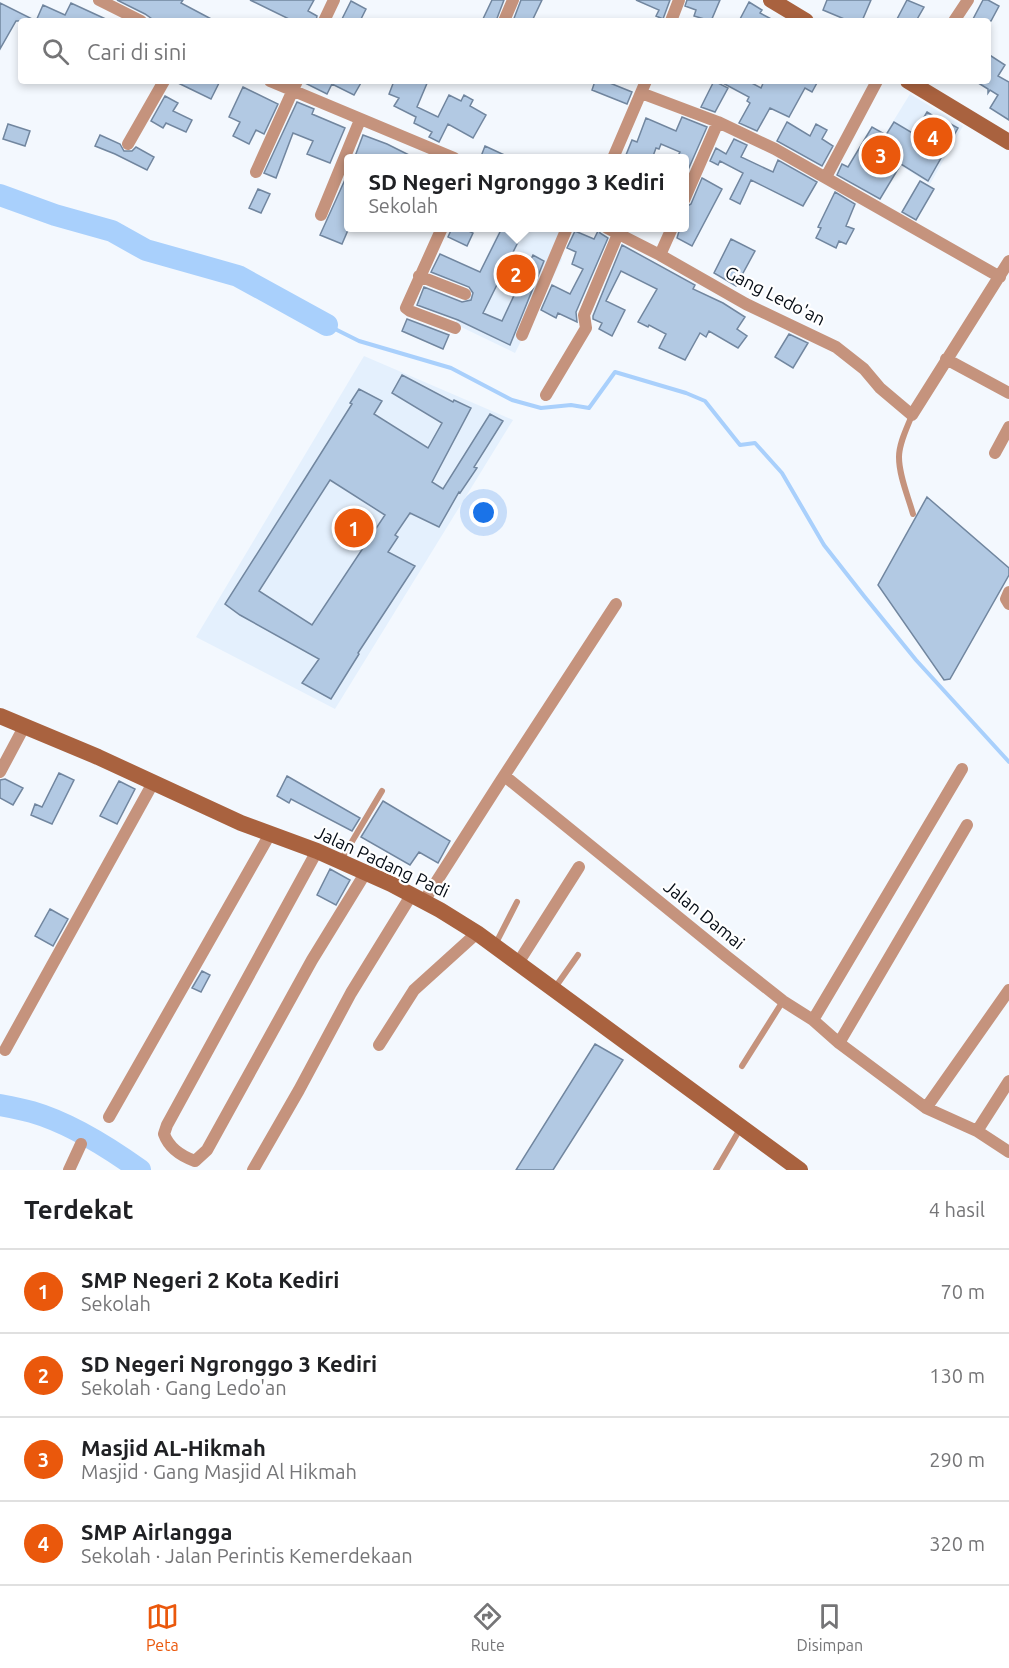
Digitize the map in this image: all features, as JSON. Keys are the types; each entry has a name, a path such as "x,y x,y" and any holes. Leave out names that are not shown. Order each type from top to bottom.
{"main road":[{"path":"771,0 801,18"},
{"path":"914,84 1009,141"},
{"name":"Jalan Padang Padi","path":"0,716 270,834 317,851 418,897 494,945 800,1170"}],"street":[{"path":"99,0 135,18"},
{"path":"325,18 334,0"},
{"path":"505,18 513,0"},
{"path":"672,18 679,0"},
{"path":"956,18 968,0"},
{"path":"128,144 162,84"},
{"path":"826,177 875,84"},
{"path":"256,172 295,86 360,120 442,154"},
{"path":"615,154 644,87 775,149 1000,277"},
{"path":"346,154 360,120"},
{"path":"689,189 718,122"},
{"path":"321,215 344,159"},
{"path":"440,232 407,303 407,310 455,328"},
{"path":"522,335 565,232"},
{"path":"546,395 586,328 584,315 612,232"},
{"name":"Gang Ledo'an","path":"614,232 660,255 746,304 836,347 853,359 880,388 912,415"},
{"path":"660,255 670,232"},
{"path":"912,415 1009,261"},
{"path":"419,276 465,294"},
{"path":"946,359 1009,393"},
{"path":"995,453 1009,428"},
{"path":"1009,592 1006,599 1009,604"},
{"path":"253,1170 351,993 502,779 616,604"},
{"path":"0,772 24,727"},
{"path":"813,1020 962,769"},
{"name":"Jalan Damai","path":"502,779 507,778 512,781 783,1001 813,1020 838,1042 926,1108 977,1131 1009,1152"},
{"path":"5,1050 153,783"},
{"path":"838,1042 967,825"},
{"path":"109,1117 270,834"},
{"path":"317,851 167,1125 164,1134 169,1146 187,1158 195,1161 207,1150 312,960 366,873"},
{"path":"518,963 579,867"},
{"path":"379,1045 414,990 477,933"},
{"path":"926,1108 1009,990"},
{"path":"977,1131 1009,1081"},
{"path":"69,1170 81,1144"}],"lane":[{"path":"912,415 901,442 899,456 913,514"},
{"path":"340,861 382,791"},
{"path":"494,945 517,902"},
{"path":"554,989 578,955"},
{"path":"742,1066 783,1001"},
{"path":"716,1170 741,1128"}],"shaded area":[{"path":"910,94 963,126 930,184 901,166 911,149 886,133","holes":["947,122 958,128 928,181 917,175"]},
{"path":"498,232 565,232 558,249 562,259 515,353 455,324"},
{"path":"364,356 513,420 335,709 196,637"}],"building":[{"path":"117,0 183,0 181,3 209,18 151,18"},
{"path":"250,0 314,0 308,11 317,16 317,18 287,18"},
{"path":"492,0 504,0 497,18 483,18"},
{"path":"521,0 542,0 533,18 514,18"},
{"path":"636,0 670,0 663,18 656,16 659,10"},
{"path":"687,0 720,0 712,18 694,16 696,10 685,6"},
{"path":"827,0 871,0 863,18 842,18 823,10"},
{"path":"907,0 924,7 918,18 898,18"},
{"path":"983,0 999,6 991,21 991,18 974,18"},
{"path":"351,1 366,9 362,18 342,18"},
{"path":"749,2 762,10 760,13 769,18 741,18"},
{"path":"0,3 30,18 18,18 0,49"},
{"path":"71,3 104,18 37,18 43,5 65,15"},
{"path":"991,56 1005,65 998,76 1009,82 1009,120 990,108 998,95 990,90 988,93 988,89 980,84 991,84"},
{"path":"180,84 218,84 211,99"},
{"path":"307,84 332,84 327,94"},
{"path":"332,84 360,84 354,95"},
{"path":"393,84 427,84 417,107 438,117 449,95 461,101 464,95 473,100 470,106 486,115 473,138 448,124 439,142 429,137 432,132 414,123 416,117 394,106 399,98 389,94"},
{"path":"594,84 612,84 632,92 627,104 592,90"},
{"path":"712,84 720,84 728,88 715,112 701,107"},
{"path":"725,84 754,84 761,88 763,84 816,84 812,92 805,88 789,117 770,108 757,131 739,123 750,103 747,101 749,97"},
{"path":"243,87 278,104 264,134 256,130 249,144 233,136 240,122 229,117"},
{"path":"165,96 178,103 173,111 192,120 186,132 166,123 163,128 151,121"},
{"path":"297,102 314,109 312,114 345,128 330,163 307,154 313,141 293,133 276,178 264,173"},
{"path":"927,112 946,124 947,122 958,128 928,181 901,164 880,199 837,175 842,164 848,167 872,127 886,135 894,122 914,134"},
{"path":"682,117 707,127 689,168 689,154 679,154 680,152 661,144 654,154 626,154 632,140 637,142 646,118 676,131"},
{"path":"787,122 810,136 816,124 827,130 822,139 833,146 822,166 777,141"},
{"path":"8,124 30,131 25,146 3,139"},
{"path":"100,135 120,144 124,151 132,151 136,147 154,157 147,170 95,146"},
{"path":"363,135 407,154 356,154"},
{"path":"734,139 747,145 741,157 773,172 778,160 817,182 803,206 751,180 740,204 730,199 743,173 720,161 718,165 710,161 716,148 726,154"},
{"path":"485,146 502,154 482,154"},
{"path":"702,178 722,189 692,246 677,238 679,232 689,232 689,205"},
{"path":"920,181 934,189 916,220 902,212"},
{"path":"344,182 344,232 347,232 342,244 320,235"},
{"path":"258,189 270,194 261,213 249,208"},
{"path":"835,192 855,204 846,226 854,229 846,244 839,241 836,248 816,238 821,228 818,227"},
{"path":"450,232 473,233 467,246 448,237"},
{"path":"500,232 523,232 483,313 502,321 533,255 544,261 510,345 458,320 417,305 424,287 462,302 471,300 473,293 469,287 431,272 440,254 480,272"},
{"path":"575,232 594,239 598,232 608,238 576,312 577,322 558,313 556,318 541,310 552,285 570,294 583,269 572,264 576,252 567,248"},
{"path":"731,239 755,251 736,286 714,273"},
{"path":"622,245 695,285 693,289 723,303 745,317 737,329 747,336 738,348 709,331 706,337 700,333 685,360 659,348 666,334 638,322 657,289 621,271 606,301 625,310 612,336 599,329 602,323 593,319 593,316"},
{"path":"407,319 449,335 443,349 402,331"},
{"path":"789,334 808,343 793,368 775,357"},
{"path":"402,375 453,402 454,400 471,408 432,482 443,489 490,414 503,421 474,467 477,468 459,492 439,527 410,513 395,535 398,537 388,552 415,566 331,699 302,683 319,659 240,615 225,604 352,404 350,403 359,389 382,401 374,414 428,448 442,423 392,393","holes":["330,480 385,515 312,625 259,591"]},
{"path":"927,497 1009,568 1009,575 950,679 944,680 878,585"},
{"path":"59,773 74,780 52,824 31,815 35,804 42,807"},
{"path":"287,776 360,818 352,831 291,799 289,803 277,796"},
{"path":"5,779 23,788 13,805 0,798 0,780"},
{"path":"119,781 135,789 117,824 100,816"},
{"path":"383,801 450,841 438,863 419,852 410,865 361,837"},
{"path":"330,869 350,880 336,905 317,895"},
{"path":"50,909 68,919 53,946 35,936"},
{"path":"202,971 210,975 201,992 192,988"},
{"path":"595,1044 623,1060 553,1170 516,1170"}],"waterway":[{"path":"0,195 55,215 112,231 146,250 238,276 327,325"},
{"path":"327,325 359,341 451,368 512,400 541,408 571,405 589,408 615,372 705,401 740,445 755,443 782,473 824,545 864,596 916,660 1009,762"},
{"path":"0,1105 32,1112 60,1122 102,1144 140,1170"}],"place":[{"name":"SMP Airlangga","path":"933,137"},
{"name":"Masjid AL-Hikmah","path":"881,155"},
{"name":"SD Negeri Ngronggo 3 Kediri","path":"516,274"},
{"name":"SMP Negeri 2 Kota Kediri","path":"354,528"}]}
